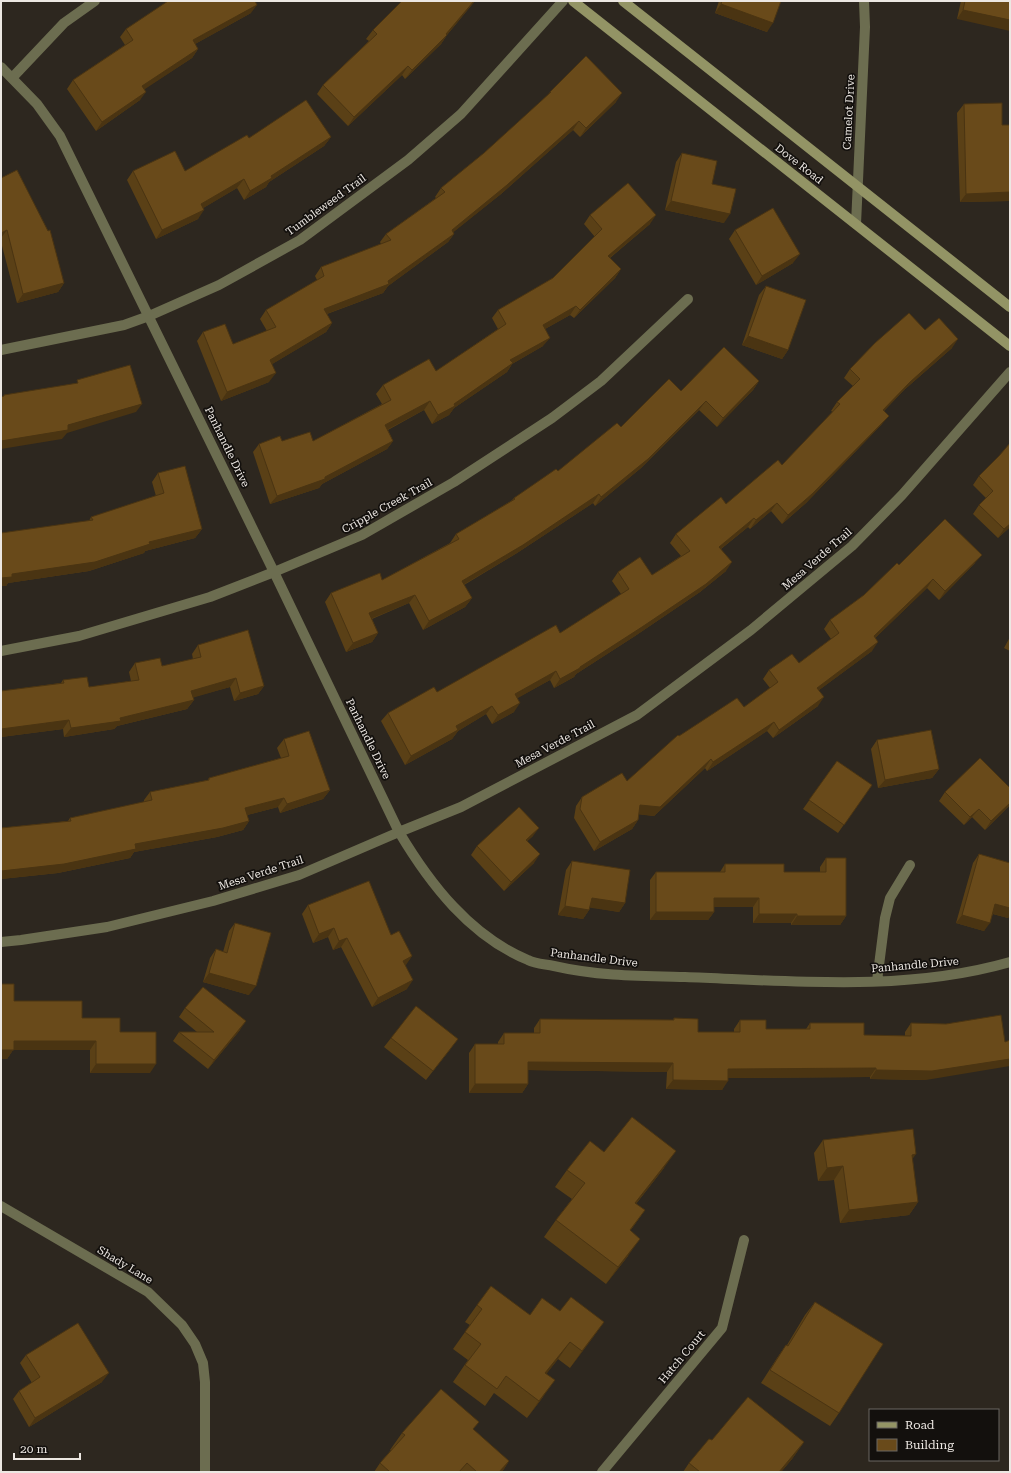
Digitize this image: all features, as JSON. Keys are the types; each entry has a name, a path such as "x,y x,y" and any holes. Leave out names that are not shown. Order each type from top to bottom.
{"main road":[{"name":"Dove Road","path":"573,1 1010,346"},
{"name":"Dove Road","path":"623,1 1010,307"}],"street":[{"path":"12,78 64,23 95,1"},
{"name":"Tumbleweed Trail","path":"1,350 124,325 149,316 219,285 300,240 408,160 461,114 564,1"},
{"name":"Camelot Drive","path":"856,224 865,27 864,1"},
{"name":"Panhandle Drive","path":"1,67 37,104 60,136 274,572 399,832 417,863 472,926 501,947 529,961 564,968 617,975 840,982 877,981 937,977 983,970 1010,962"},
{"name":"Cripple Creek Trail","path":"1,651 86,634 210,597 362,535 454,482 552,418 601,381 688,299"},
{"name":"Mesa Verde Trail","path":"1,942 107,927 213,901 299,875 461,807 637,715 751,630 852,546 902,495 1010,372"},
{"path":"877,981 885,918 890,898 910,865"},
{"name":"Shady Lane","path":"1,1206 148,1292 182,1325 195,1344 202,1363 205,1382 205,1472"},
{"name":"Hatch Court","path":"602,1472 722,1328 744,1240"}],"building":[{"path":"168,1 255,1 257,5 193,40 198,49 142,86 146,92 102,122 73,80 133,40 126,29"},
{"path":"402,1 474,1 446,34 447,35 412,70 408,66 354,117 323,85 377,34 373,30"},
{"path":"722,1 781,1 773,23 721,4"},
{"path":"965,1 1010,1 1010,20 963,10"},
{"path":"586,56 622,93 586,128 579,121 507,185 452,230 454,234 388,281 389,284 324,309 332,323 270,360 276,373 227,392 203,332 225,324 233,344 276,327 266,310 324,276 321,267 391,240 386,234 445,192 441,188 484,153 551,92"},
{"path":"306,100 331,137 271,176 272,178 250,191 244,179 201,204 204,210 162,230 133,171 175,151 185,171 247,135 249,138"},
{"path":"1002,103 1002,125 1010,125 1010,192 966,194 964,104"},
{"path":"682,153 717,161 712,184 736,189 730,214 671,201"},
{"path":"17,170 48,231 50,230 64,283 23,294 7,230 1,233 1,178"},
{"path":"628,183 656,215 608,256 621,269 580,310 576,306 543,325 550,338 510,360 513,363 454,404 455,406 438,415 430,401 385,425 393,441 325,477 325,479 277,496 259,444 280,436 282,441 310,432 313,441 391,400 383,385 429,359 436,371 506,324 498,310 553,278 602,229 590,215"},
{"path":"773,208 800,254 762,276 735,230"},
{"path":"766,286 806,300 788,350 748,336"},
{"path":"909,313 925,330 939,318 958,339 910,382 883,410 889,416 812,494 788,515 777,503 756,520 754,518 719,547 732,562 706,584 580,668 560,679 556,671 515,694 520,703 498,715 492,706 456,726 458,730 411,756 388,713 434,687 437,692 556,625 560,633 629,589 618,572 640,557 652,575 690,551 676,534 721,497 726,504 778,460 782,465 840,404 837,402 860,379 850,369 875,343"},
{"path":"724,347 759,381 723,418 706,401 648,459 601,497 599,494 523,545 462,581 472,598 429,621 415,595 369,613 378,633 353,643 331,593 380,573 382,580 459,539 456,534 515,499 514,498 556,469 558,471 617,423 621,427 669,379 681,391"},
{"path":"130,365 142,404 68,425 68,430 1,441 1,397 4,395 78,383 77,380"},
{"path":"1010,443 1010,524 1004,529 979,505 993,491 979,476"},
{"path":"185,466 202,529 149,542 150,544 95,562 12,574 12,577 1,578 1,533 93,520 91,517 164,493 158,473"},
{"path":"945,519 982,555 945,591 933,579 874,636 878,642 817,688 824,697 779,730 774,722 713,762 711,759 660,807 640,805 638,820 600,842 580,809 582,797 622,773 627,781 678,735 679,736 737,698 744,707 778,682 769,670 792,654 799,663 839,633 830,620 864,595 897,563 899,565"},
{"path":"248,630 264,686 240,693 236,678 191,691 194,700 120,718 121,721 71,728 69,720 1,729 1,691 64,683 63,680 87,677 89,687 139,680 135,663 160,658 162,666 201,657 198,645"},
{"path":"931,730 939,769 885,780 877,740"},
{"path":"309,731 330,790 287,804 284,798 245,808 249,821 223,828 135,844 136,849 64,864 1,871 1,828 71,821 70,818 152,800 150,792 209,780 209,778 289,756 284,739"},
{"path":"980,758 1010,788 1010,803 991,821 979,809 970,817 945,792"},
{"path":"837,761 872,785 844,825 809,800"},
{"path":"519,807 539,828 526,840 540,854 511,882 477,846"},
{"path":"979,854 1010,863 1010,908 995,904 990,923 962,915"},
{"path":"826,858 846,858 846,916 759,914 759,898 714,898 714,912 656,912 656,872 725,872 725,864 784,864 784,872 826,872"},
{"path":"572,861 630,870 625,903 592,898 589,910 565,906"},
{"path":"369,881 391,935 399,931 412,956 403,961 413,980 378,998 347,938 339,941 334,928 319,934 308,905"},
{"path":"235,923 271,933 256,986 209,973 216,949 227,953"},
{"path":"1,984 14,984 14,1001 82,1001 82,1018 120,1018 120,1032 156,1032 156,1064 96,1064 96,1041 14,1041 14,1050 1,1050"},
{"path":"203,987 246,1021 214,1060 179,1032 214,1032 185,1008"},
{"path":"416,1006 458,1039 433,1071 391,1038"},
{"path":"1001,1015 1005,1042 1010,1040 1010,1059 932,1071 876,1070 876,1068 728,1069 728,1081 673,1080 673,1063 528,1062 528,1084 475,1084 475,1044 504,1044 504,1033 540,1033 540,1019 698,1019 698,1032 740,1032 740,1020 766,1020 766,1029 810,1029 810,1023 864,1023 864,1035 911,1036 911,1023 946,1024"},
{"path":"632,1117 676,1151 635,1203 645,1210 630,1230 640,1239 618,1267 556,1220 585,1183 567,1170 590,1141 604,1152"},
{"path":"913,1129 916,1154 912,1155 918,1202 849,1210 843,1166 827,1168 823,1140"},
{"path":"491,1286 530,1315 542,1298 560,1311 571,1297 604,1322 582,1351 570,1342 545,1373 555,1380 539,1401 506,1376 497,1389 465,1365 481,1344 465,1332 482,1309 477,1305"},
{"path":"815,1302 883,1344 839,1413 770,1370 786,1345 788,1346"},
{"path":"78,1323 109,1373 35,1418 19,1391 40,1377 26,1355"},
{"path":"441,1389 479,1422 473,1429 509,1461 499,1472 477,1472 467,1463 459,1472 390,1472 380,1463 405,1435 402,1433"},
{"path":"748,1397 804,1442 779,1472 700,1472 689,1463 709,1439 712,1440"}]}
